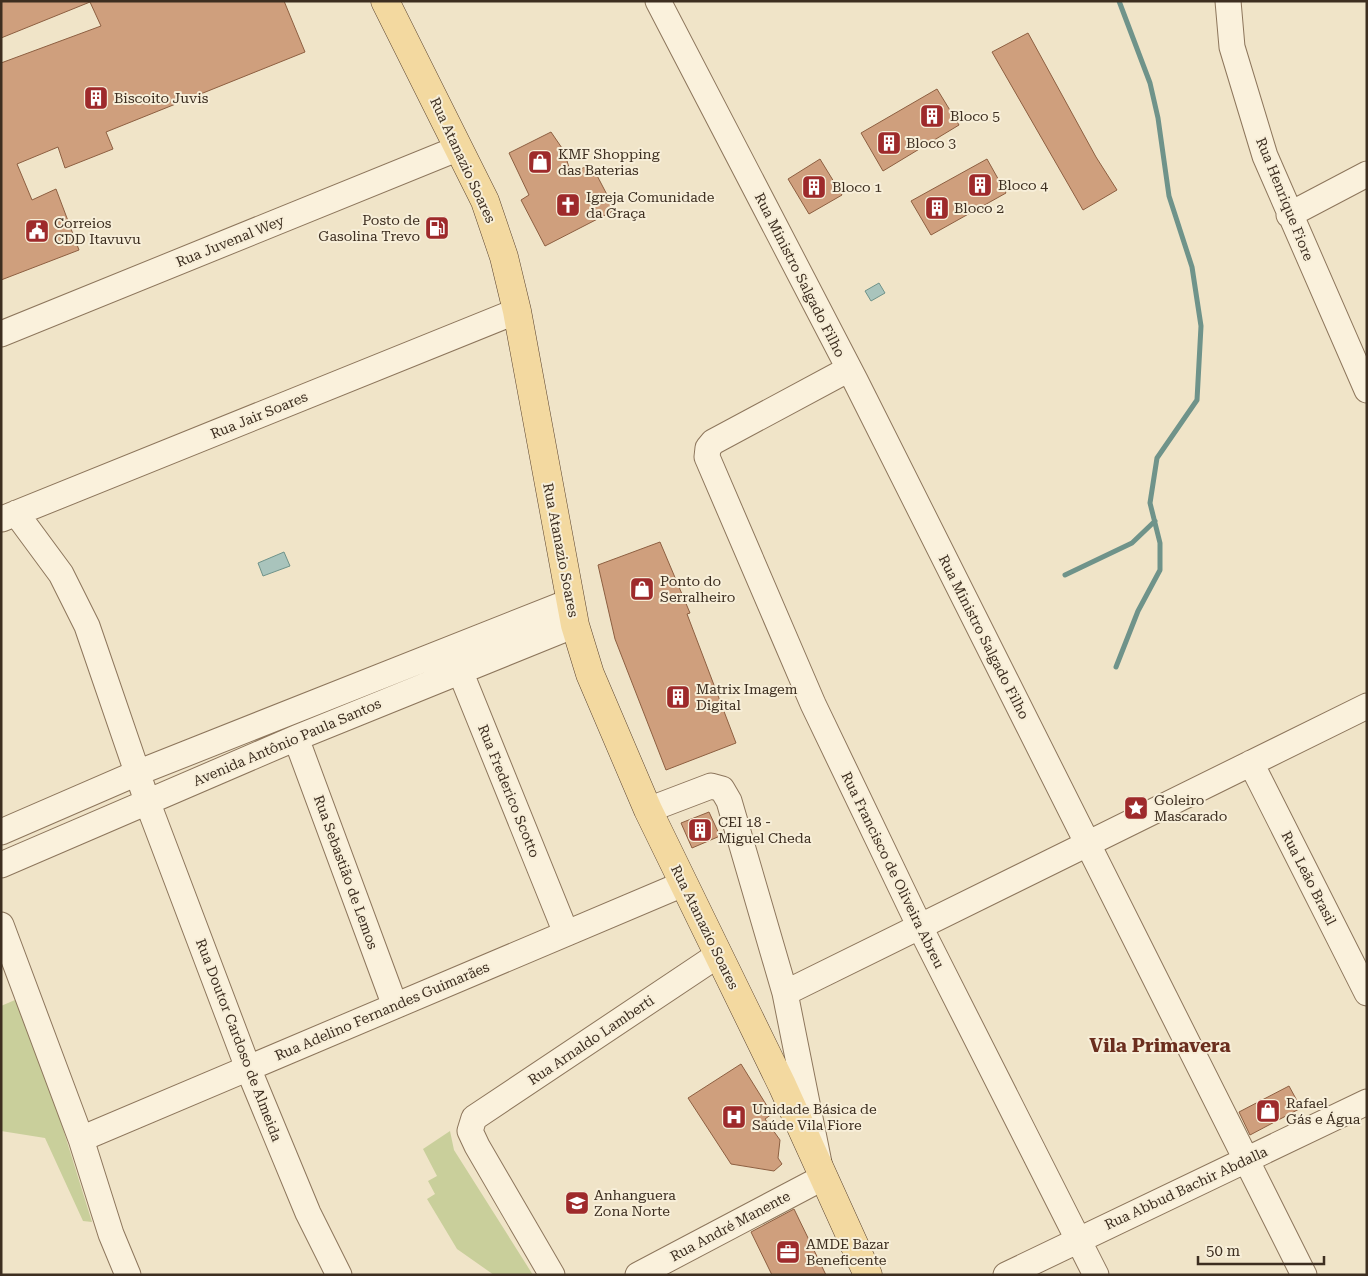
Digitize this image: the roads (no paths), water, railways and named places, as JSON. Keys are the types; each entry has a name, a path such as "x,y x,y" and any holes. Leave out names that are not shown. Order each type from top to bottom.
{"main road":[{"name":"Rua Atanazio Soares","path":"389,3 485,201 504,257 516,311 555,527 573,613 590,674 648,810 718,955 792,1081 822,1178 868,1275"}],"street":[{"name":"Rua Ministro Salgado Filho","path":"658,1 849,369 1304,1275"},
{"name":"Rua Henrique Fiore","path":"1228,1 1232,47 1265,156 1289,215 1367,390"},
{"name":"Rua Juvenal Wey","path":"1,334 459,148"},
{"path":"1289,215 1367,174"},
{"name":"Rua Jair Soares","path":"9,516 516,311"},
{"name":"Rua Francisco de Oliveira Abreu","path":"849,369 713,442 708,448 707,457 813,704 920,927 1096,1275"},
{"name":"Rua Doutor Cardoso de Almeida","path":"9,516 61,574 86,626 147,801 248,1068 308,1213 339,1275"},
{"name":"Avenida Antônio Paula Santos","path":"1,832 137,773 455,660 573,613"},
{"name":"Avenida Antônio Paula Santos","path":"1,865 296,738 455,660"},
{"name":"Rua Frederico Scotto","path":"455,660 566,933"},
{"path":"785,993 1251,763 1366,709"},
{"name":"Rua Sebastião de Lemos","path":"296,738 395,1006"},
{"name":"Rua Leão Brasil","path":"1251,763 1367,993"},
{"path":"648,810 711,786 722,789 729,801 785,993 792,1081"},
{"name":"Rua Adelino Fernandes Guimarães","path":"81,1139 683,884"},
{"path":"1,925 81,1139 111,1234 128,1275"},
{"name":"Rua Arnaldo Lamberti","path":"552,1275 470,1131 474,1118 718,955"},
{"name":"Rua Abbud Bachir Abdalla","path":"1006,1275 1367,1102"},
{"name":"Rua André Manente","path":"638,1275 822,1178"}],"water":[{"path":"879,283 885,293 871,301 865,291"},
{"path":"284,552 290,566 263,576 258,563"}],"waterway":[{"path":"1116,667 1138,611 1160,570 1160,543 1150,503 1157,458 1197,400 1201,326 1192,267 1169,196 1158,118 1150,83 1119,1"},
{"path":"1065,575 1132,543 1155,521"}],"place":[{"name":"Biscoito Juvis","path":"96,98"},
{"name":"Bloco 5","path":"932,116"},
{"name":"Bloco 3","path":"889,143"},
{"name":"KMF Shopping das Baterias","path":"540,162"},
{"name":"Bloco 4","path":"980,185"},
{"name":"Bloco 1","path":"814,187"},
{"name":"Igreja Comunidade da Graça","path":"568,205"},
{"name":"Bloco 2","path":"937,208"},
{"name":"Posto de Gasolina Trevo","path":"437,228"},
{"name":"Correios CDD Itavuvu","path":"37,231"},
{"name":"Ponto do Serralheiro","path":"642,589"},
{"name":"Matrix Imagem Digital","path":"678,697"},
{"name":"Goleiro Mascarado","path":"1136,808"},
{"name":"CEI 18 - Miguel Cheda","path":"700,830"},
{"name":"Rafael Gás e Água","path":"1268,1111"},
{"name":"Unidade Básica de Saúde Vila Fiore","path":"734,1117"},
{"name":"Anhanguera Zona Norte","path":"577,1203"},
{"name":"AMDE Bazar Beneficente","path":"788,1252"}],"district":[{"name":"Vila Primavera","path":"1160,1045"}]}
